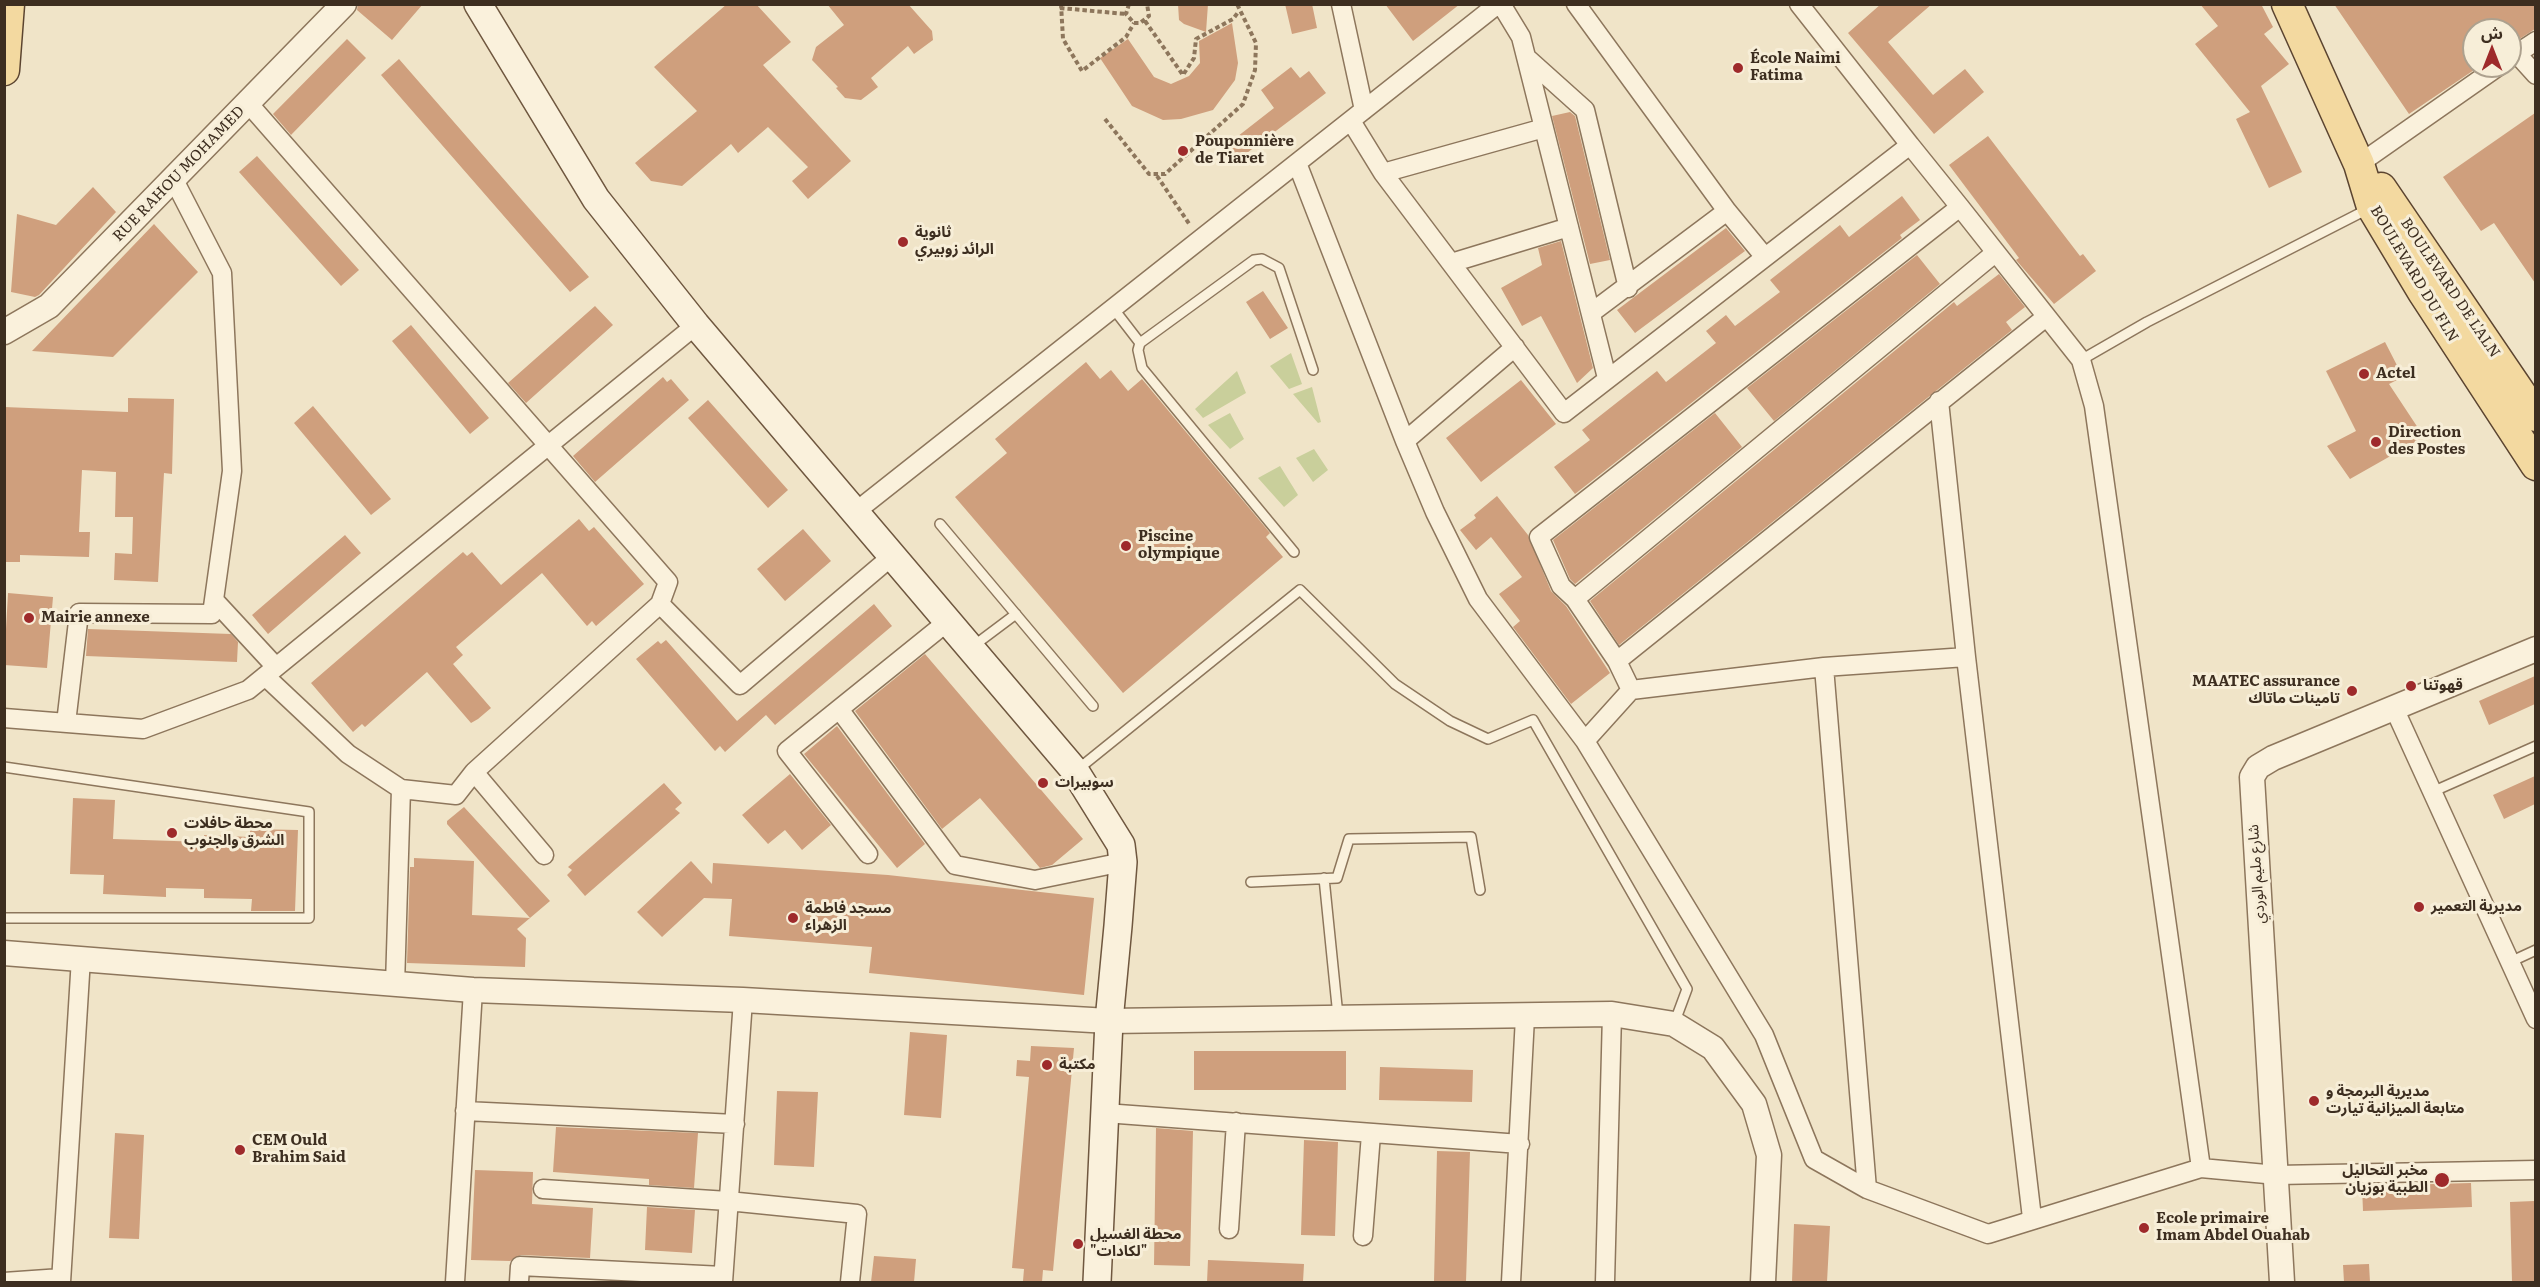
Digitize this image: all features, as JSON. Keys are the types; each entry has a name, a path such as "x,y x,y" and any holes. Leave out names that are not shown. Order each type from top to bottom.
{"main road":[{"path":"4,70 9,4"},
{"path":"478,4 596,199 696,326 1075,771 1121,845 1123,862 1109,1021 1097,1282"},
{"name":"BOULEVARD DU FLN","path":"2290,5 2359,164 2372,207 2423,292 2535,465"},
{"name":"BOULEVARD DE L'ALN","path":"2359,164 2388,196 2535,416"}],"street":[{"name":"RUE RAHOU MOHAMED","path":"4,332 49,306 344,4"},
{"path":"1341,4 1358,115 1383,172 1564,412 1910,145"},
{"path":"854,513 1500,4 1521,36 1607,378"},
{"path":"1576,4 1727,211 1764,256"},
{"path":"1799,4 2081,360 2094,406 2201,1168"},
{"path":"2522,50 2535,41"},
{"path":"1527,58 1585,110 1628,288"},
{"path":"2522,64 2535,75"},
{"path":"2359,164 2482,78"},
{"path":"214,600 271,672 348,754 401,789 456,795 474,772 660,604 668,582 248,103"},
{"path":"1383,172 1544,128"},
{"path":"1297,163 1405,441 1435,512 1478,599 1585,741 1764,1035 1814,1159 1867,1189 1988,1234 2032,1218 2201,1168 2277,1176 2535,1170"},
{"path":"66,723 79,613 212,614 232,471 222,273 174,180"},
{"path":"1631,690 1617,661 1575,599 1561,586 1539,537 1960,207"},
{"path":"1591,313 1628,288 1727,211"},
{"path":"1451,263 1569,226"},
{"path":"1575,599 1995,253"},
{"path":"1617,661 2046,317"},
{"path":"4,718 143,729 248,690 696,326"},
{"path":"1405,441 1515,347"},
{"path":"1939,401 1966,657 2032,1218"},
{"path":"660,604 740,685 891,557"},
{"path":"868,854 787,751 947,622"},
{"name":"شارع مليم الوردي","path":"2282,1282 2252,777 2258,767 2273,758 2535,649"},
{"path":"1585,741 1631,690 1824,667 1966,657"},
{"path":"1824,667 1867,1189"},
{"path":"2394,708 2535,1019"},
{"path":"839,709 956,865 1035,880 1123,862"},
{"path":"474,772 544,855"},
{"path":"395,985 401,789"},
{"path":"4,953 473,990 742,1000 1109,1021 1338,1020 1612,1014 1674,1024 1713,1048 1754,1104 1769,1155 1763,1282"},
{"path":"4,1282 61,1280 81,958"},
{"path":"455,1282 473,990"},
{"path":"519,1282 520,1266 723,1279 742,1000"},
{"path":"1605,1282 1612,1014"},
{"path":"1511,1282 1525,1017"},
{"path":"465,1111 735,1124"},
{"path":"1105,1113 1520,1144"},
{"path":"1229,1229 1236,1122"},
{"path":"1363,1236 1371,1134"},
{"path":"543,1189 857,1214 850,1282"}],"lane":[{"path":"2081,360 2146,322 2372,207"},
{"path":"1140,343 1254,260 1262,259 1279,268 1313,370"},
{"path":"1113,308 1140,343 1138,359 1142,368 1294,552"},
{"path":"940,524 1094,706"},
{"path":"1075,771 1300,590 1395,684 1450,721 1488,739 1533,720 1688,990 1674,1024"},
{"path":"970,649 1016,614"},
{"path":"2432,792 2535,746"},
{"path":"4,767 309,812 309,918 4,918"},
{"path":"1251,882 1336,878 1349,839 1472,837 1480,890"},
{"path":"1324,878 1338,1020"},
{"path":"2510,963 2535,950"}],"path":[{"path":"1126,14 1129,4"},
{"path":"1134,23 1126,14 1060,6 1063,39 1082,71 1126,37 1134,23 1145,21 1149,16 1147,4"},
{"path":"1105,119 1149,174 1157,176 1165,174 1243,104 1255,70 1256,43 1238,4"},
{"path":"1145,21 1182,75 1194,58 1196,39 1233,19 1239,10"},
{"path":"1157,176 1179,211 1202,238"}],"green space":[{"path":"1291,353 1302,384 1289,389 1270,366"},
{"path":"1237,371 1246,393 1203,418 1195,409"},
{"path":"1312,387 1321,422 1318,423 1293,394"},
{"path":"1230,413 1244,439 1230,449 1208,425"},
{"path":"1314,449 1328,470 1313,482 1296,458"},
{"path":"1280,466 1298,495 1284,507 1258,478"}],"building":[{"path":"358,4 423,4 392,40 357,10"},
{"path":"727,4 756,4 791,42 763,65 851,161 808,199 792,181 808,167 768,127 738,153 731,144 682,186 651,181 635,163 697,111 654,67"},
{"path":"827,4 908,4 932,31 933,40 914,54 908,46 871,78 878,87 861,100 845,98 836,88 838,87 812,60 816,47 844,25"},
{"path":"1178,4 1208,4 1206,32 1179,20"},
{"path":"1285,4 1312,4 1317,28 1292,34"},
{"path":"1385,4 1460,4 1413,41"},
{"path":"1881,4 1932,4 1888,42 1933,95 1965,69 1984,92 1934,134 1848,33"},
{"path":"2200,4 2261,4 2273,27 2264,34 2289,64 2261,86 2302,172 2269,188 2236,119 2250,112 2195,44 2218,26"},
{"path":"2334,4 2535,4 2535,29 2522,37 2522,18 2462,18 2462,78 2409,114"},
{"path":"1232,23 1238,63 1235,80 1213,110 1181,119 1163,120 1132,106 1100,58 1128,39 1154,77 1171,84 1189,76 1200,63 1199,41"},
{"path":"347,39 366,58 291,135 273,114"},
{"path":"399,59 589,277 570,292 381,75"},
{"path":"1291,67 1300,78 1309,71 1326,93 1235,162 1224,147 1274,108 1261,90"},
{"path":"1570,112 1575,116 1610,260 1590,264 1552,116"},
{"path":"2535,113 2535,283 2494,223 2481,231 2443,177"},
{"path":"1988,136 2080,256 2083,254 2096,271 2054,304 2016,260 2019,258 1949,165"},
{"path":"257,156 359,270 341,286 239,172"},
{"path":"93,187 116,212 39,295 35,297 11,292 17,214 56,225"},
{"path":"1902,196 1920,220 1900,235 1902,238 1575,494 1554,467 1590,440 1582,430 1657,371 1666,382 1716,343 1706,331 1726,315 1735,326 1780,292 1770,280 1840,225 1849,237"},
{"path":"154,224 198,272 113,357 32,351"},
{"path":"1726,228 1745,251 1635,333 1617,310"},
{"path":"1561,241 1593,368 1577,383 1541,316 1522,326 1501,288 1542,265 1538,248"},
{"path":"1917,255 1940,284 1774,421 1747,388"},
{"path":"1999,274 2025,307 2006,322 2012,330 1619,645 1590,601 1954,302 1957,306"},
{"path":"1263,291 1288,328 1270,339 1246,302"},
{"path":"595,306 613,325 526,403 508,383"},
{"path":"411,325 489,418 470,434 392,341"},
{"path":"2385,342 2403,377 2389,384 2424,437 2350,479 2327,446 2356,431 2326,371"},
{"name":"Piscine olympique","path":"1086,362 1100,379 1111,370 1128,391 1142,379 1270,533 1266,537 1283,557 1123,693 955,497 1007,453 995,439"},
{"path":"663,377 667,382 671,379 689,400 595,482 573,456"},
{"path":"1521,380 1556,424 1481,482 1446,438"},
{"path":"128,398 174,399 172,474 164,473 158,582 114,580 115,553 132,554 133,517 115,517 116,472 82,470 79,532 90,532 89,557 20,555 20,562 4,562 4,407 128,412"},
{"path":"708,400 788,490 768,508 688,418"},
{"path":"313,406 391,499 371,515 294,423"},
{"path":"1715,413 1742,447 1575,584 1570,579 1553,540"},
{"path":"1497,496 1528,535 1551,591 1566,606 1610,673 1571,704 1513,627 1520,621 1499,594 1522,577 1491,537 1476,550 1460,530 1476,518 1474,515"},
{"path":"579,519 589,531 594,527 644,584 596,626 592,621 587,626 542,573 456,647 463,655 453,664 491,708 478,719 471,723 427,672 365,727 362,724 353,732 311,683 463,552 467,556 472,552 501,585"},
{"path":"803,529 831,561 785,601 757,569"},
{"path":"345,535 361,553 268,634 252,615"},
{"name":"Mairie annexe","path":"8,593 53,597 47,668 4,665"},
{"path":"874,604 892,626 775,725 766,715 725,752 720,746 715,751 636,659 658,641 661,644 666,640 737,721"},
{"path":"88,629 231,634 238,642 237,662 86,656"},
{"path":"925,654 1083,839 1052,865 1040,868 980,798 942,829 855,711"},
{"path":"2535,676 2535,704 2489,725 2479,701"},
{"path":"837,726 925,844 897,868 804,754"},
{"path":"790,774 831,825 802,850 785,830 768,844 742,815"},
{"path":"2535,776 2535,804 2504,819 2493,795"},
{"path":"664,783 682,803 675,809 680,813 585,896 567,875 572,870 568,867"},
{"path":"73,798 115,800 113,839 204,842 204,835 250,837 250,829 298,830 295,911 251,911 252,899 204,898 204,889 166,888 166,897 103,894 104,875 70,874"},
{"path":"464,807 550,901 530,918 447,824 447,821"},
{"path":"414,858 474,861 472,915 530,918 517,929 526,938 525,967 407,963 410,867 414,867"},
{"path":"691,861 712,884 713,863 888,875 1094,898 1084,995 869,973 872,947 729,936 732,899 704,898 662,937 637,912"},
{"path":"910,1032 947,1035 941,1118 904,1115"},
{"path":"1031,1046 1074,1048 1053,1271 1043,1270 1042,1282 1023,1281 1024,1269 1012,1268 1029,1077 1016,1076 1017,1060 1030,1061"},
{"path":"1194,1051 1346,1051 1346,1090 1194,1090"},
{"path":"1380,1067 1473,1070 1472,1102 1379,1100"},
{"path":"777,1091 818,1092 814,1167 774,1165"},
{"path":"556,1127 698,1133 694,1188 649,1185 649,1179 553,1172"},
{"path":"1156,1128 1193,1131 1190,1266 1154,1265"},
{"path":"115,1133 144,1135 139,1239 109,1238"},
{"path":"1304,1140 1338,1142 1335,1236 1301,1235"},
{"path":"1437,1151 1470,1152 1466,1282 1434,1282"},
{"path":"475,1170 533,1172 532,1204 593,1208 590,1258 521,1255 510,1261 471,1260"},
{"path":"2471,1183 2472,1207 2363,1211 2362,1186"},
{"path":"2534,1201 2535,1282 2512,1282 2510,1202"},
{"path":"647,1207 695,1210 692,1253 645,1250"},
{"path":"1794,1224 1830,1226 1827,1282 1792,1282"},
{"path":"874,1256 916,1259 914,1282 871,1282"},
{"path":"1208,1260 1304,1264 1303,1282 1207,1282"},
{"path":"2369,1264 2370,1282 2344,1282 2343,1265"}],"place":[{"name":"École Naimi Fatima","path":"1738,68"},
{"name":"Pouponnière de Tiaret","path":"1183,151"},
{"name":"ثانوية الرائد زوبيري","path":"903,242"},
{"name":"Actel","path":"2364,374"},
{"name":"Direction des Postes","path":"2376,442"},
{"name":"Piscine olympique","path":"1126,546"},
{"name":"Mairie annexe","path":"29,618"},
{"name":"قهوتنا","path":"2411,686"},
{"name":"MAATEC assurance تامينات ماتاك","path":"2352,691"},
{"name":"سوبيرات","path":"1043,783"},
{"name":"محطة حافلات الشرق والجنوب","path":"172,833"},
{"name":"مديرية التعمير","path":"2419,907"},
{"name":"مسجد فاطمة الزهراء","path":"793,918"},
{"name":"مكتبة","path":"1047,1065"},
{"name":"مديرية البرمجة و متابعة الميزانية تيارت","path":"2314,1101"},
{"name":"CEM Ould Brahim Said","path":"240,1150"},
{"name":"مخبر التحاليل الطبية بوزيان","path":"2442,1180"},
{"name":"Ecole primaire Imam Abdel Ouahab","path":"2144,1228"},
{"name":"محطة الغسيل \"لكادات\"","path":"1078,1244"}]}
